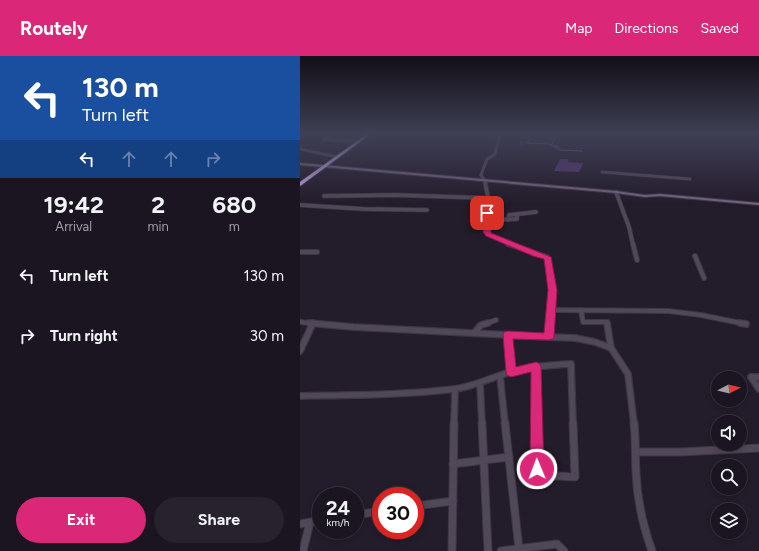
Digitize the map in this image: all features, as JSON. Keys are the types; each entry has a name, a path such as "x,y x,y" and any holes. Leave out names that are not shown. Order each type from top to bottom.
{"highway":[{"path":"300,184 337,157"}],"street":[{"path":"490,157 487,159 481,175 486,181 488,198 486,232 493,237 547,257 553,290 549,337"},
{"path":"300,164 616,192 646,196 660,195 759,204"},
{"path":"602,172 690,179"},
{"path":"616,192 629,227 637,260"},
{"path":"324,196 434,196 488,198"},
{"path":"300,205 366,209 427,210"},
{"path":"486,220 517,219 518,215 536,212"},
{"path":"300,252 317,252"},
{"path":"695,256 704,278"},
{"path":"552,310 668,311 701,315 746,324"},
{"path":"581,310 583,322 608,322 611,348"},
{"path":"474,333 481,325 496,320"},
{"path":"300,322 575,338 595,342 611,348 628,374 636,452 636,474 644,528 652,551"},
{"path":"300,351 313,323"},
{"path":"508,335 511,372"},
{"path":"300,396 386,394 454,389 480,383 511,372 536,367 571,364 575,477 540,475 538,473 536,367"},
{"path":"500,376 519,549"},
{"path":"759,377 751,377 759,389"},
{"path":"480,383 488,551"},
{"path":"452,551 454,389"},
{"path":"636,452 680,452 759,448"},
{"path":"453,464 509,456"},
{"path":"424,505 453,501"},
{"path":"300,524 310,522 303,551"},
{"path":"501,551 557,544 564,551"}],"shaded area":[{"path":"560,159 568,159 568,162 583,163 579,172 554,171"}],"route":[{"path":"487,213 486,232 488,234 507,243 547,257 553,290 549,337 508,335 511,372 536,367 537,469"}]}
